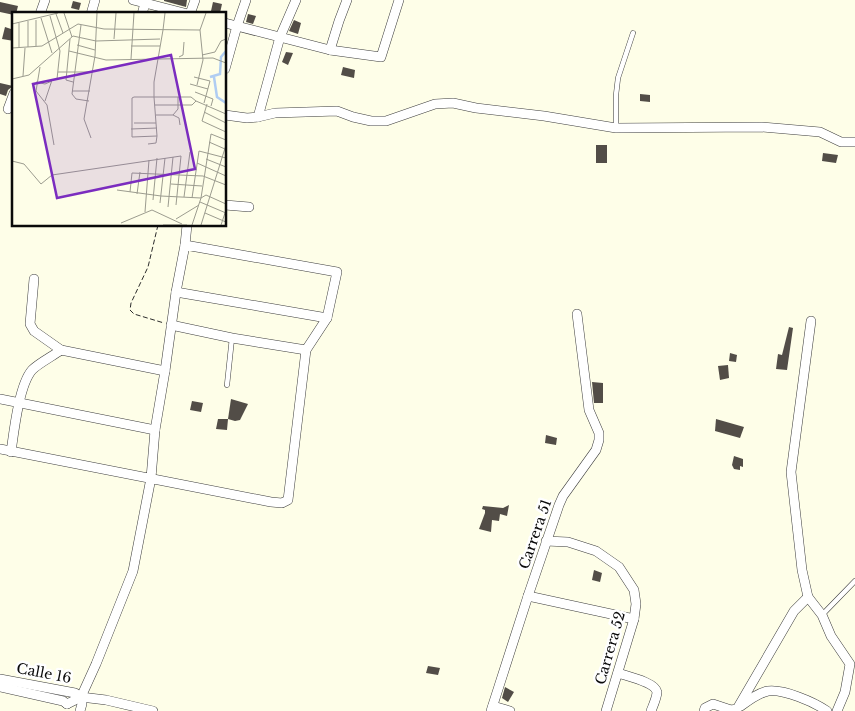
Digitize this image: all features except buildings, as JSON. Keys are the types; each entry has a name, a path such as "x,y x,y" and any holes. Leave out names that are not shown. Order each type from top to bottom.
{"street":[{"path":"41,12 45,0"},
{"path":"133,0 145,1 182,12"},
{"path":"190,12 195,0"},
{"path":"226,65 246,0"},
{"path":"258,118 280,37 296,0"},
{"path":"330,50 347,0"},
{"path":"226,23 330,50 380,57 399,0"},
{"path":"8,109 12,98"},
{"path":"226,115 258,118 275,113 337,111 371,121 386,121 435,104 453,103 616,128 762,127 820,132 840,142 855,142"},
{"path":"226,205 249,207"},
{"path":"68,708 81,697 133,571 151,478 155,430 187,226"},
{"path":"0,449 282,504 288,500 306,350 327,318 336,272 185,245"},
{"path":"34,279 30,324 34,331 61,350 165,372"},
{"path":"176,292 327,318"},
{"name":"Carrera 51","path":"492,709 546,541 563,496 596,450 599,440 599,433 589,410 577,314"},
{"path":"811,321 791,472 802,570 808,597 822,615 831,636 850,664 845,692 837,711"},
{"path":"172,325 232,338 306,350"},
{"path":"11,452 19,403 27,379 32,370 61,350"},
{"path":"0,399 155,430"},
{"name":"Carrera 52","path":"546,541 568,542 596,551 619,567 634,590 636,604 634,620 606,711"},
{"path":"528,596 634,620"},
{"path":"737,709 794,611 808,597"},
{"path":"618,673 649,683 655,687 657,693 651,711"},
{"name":"Calle 16","path":"0,679 153,711"},
{"name":"Calle 16","path":"0,687 63,700 68,708"},
{"path":"704,711 705,708 713,704 731,710 737,709 753,697 769,691 786,693 806,699 827,711"},
{"path":"80,711 81,697"},
{"path":"492,709 510,711"}],"lane":[{"path":"616,128 618,78 633,33"},
{"path":"227,385 232,338"},
{"path":"822,615 855,581"}],"path":[{"path":"158,226 148,267 131,303 130,310 134,314 172,325"}]}
